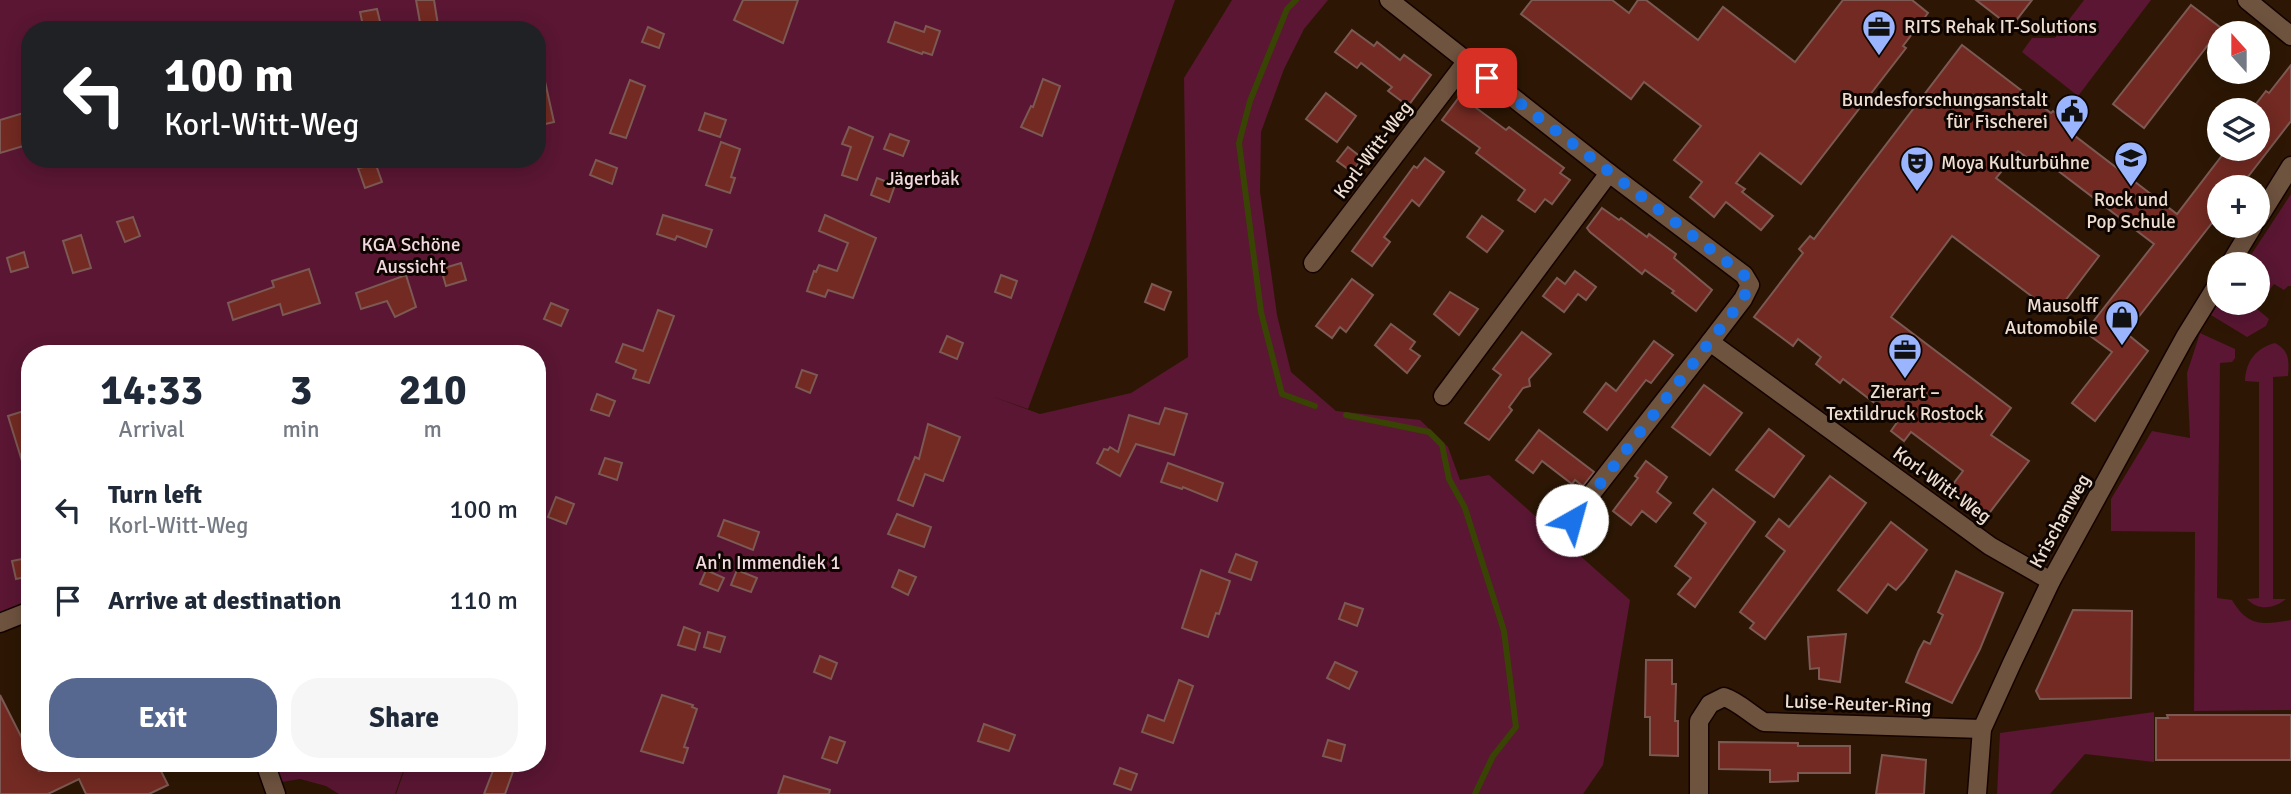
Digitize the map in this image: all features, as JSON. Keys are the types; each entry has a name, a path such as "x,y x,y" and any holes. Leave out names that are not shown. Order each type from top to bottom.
{"street":[{"path":"1389,0 1744,275 1749,285 1743,299 1572,520"},
{"path":"2247,0 2291,36"},
{"name":"Korl-Witt-Weg","path":"1313,262 1466,62"},
{"path":"2270,200 2291,166"},
{"path":"1443,396 1609,173"},
{"name":"Krischanweg","path":"1977,794 1982,730 2051,581 2207,301"},
{"name":"Korl-Witt-Weg","path":"1710,342 1990,546 2051,581"},
{"path":"0,622 21,614"},
{"name":"Luise-Reuter-Ring","path":"1699,794 1699,720 1710,704 1724,696 1764,722 1982,730"},
{"path":"268,772 276,794"}],"green space":[{"path":"0,0 1175,0 1089,246 1028,409 991,396 1040,414 1131,393 1188,357 1184,78 1232,0 1328,0 1304,29 1284,69 1261,132 1260,192 1277,315 1291,372 1336,411 1420,420 1448,447 1460,480 1489,475 1630,600 1603,765 1583,794 396,794 404,772 546,772 546,345 21,345 21,607 0,615"},
{"path":"2084,0 2151,0 2078,96 2022,52 2032,38 2055,38"},
{"path":"2291,194 2291,286 2284,290 2274,284 2270,289 2270,252 2253,252 2262,238 2270,238 2270,226"},
{"path":"2211,315 2264,315 2269,319 2266,326 2247,337"},
{"path":"2200,333 2235,349 2232,362 2220,363 2217,598 2232,600 2250,620 2272,623 2291,620 2291,710 2194,711 2195,532 2111,531 2111,499 2152,431 2190,438 2187,373"},
{"path":"2275,343 2288,357 2288,376 2273,377 2273,599 2286,599 2276,605 2261,607 2247,599 2259,598 2259,382 2245,381 2247,367 2253,356 2262,348"},
{"path":"2154,712 2154,762 2085,754 2050,794 1997,794 2000,733"},
{"path":"279,772 403,772 395,794 339,794 326,786 300,779 282,782"}],"building":[{"path":"416,0 434,0 437,21 420,21"},
{"path":"743,0 798,0 783,43 734,20"},
{"path":"1532,0 1612,0 1629,13 1638,0 1646,0 1698,40 1723,7 1795,62 1843,0 1912,0 1928,13 1903,46 1906,48 1801,184 1760,153 1736,183 1745,189 1742,192 1773,216 1761,230 1726,202 1714,217 1690,197 1702,182 1674,160 1701,126 1644,82 1631,99 1521,14"},
{"path":"1976,0 2032,0 2011,27"},
{"path":"2191,5 2212,21 2207,21 2207,46 2144,128 2113,104"},
{"path":"377,9 380,21 362,21 360,12"},
{"path":"895,22 924,32 926,26 940,31 932,55 888,42"},
{"path":"648,27 664,34 659,48 642,42"},
{"path":"1352,30 1374,46 1377,42 1400,60 1404,55 1431,75 1408,106 1388,91 1392,87 1361,63 1357,68 1335,52"},
{"path":"1962,45 2051,113 2053,111 2070,124 2066,129 2177,214 2207,175 2207,229 2126,333 2148,351 2095,421 2072,403 2112,352 2085,332 2154,244 2049,164 2044,170 2018,151 1996,178 2099,256 2055,314 1952,236 1891,317 2011,408 1991,435 2029,461 1987,516 1950,488 1963,471 1911,432 1904,441 1891,431 1898,421 1843,379 1840,383 1816,364 1821,357 1798,339 1793,346 1754,317 1803,253 1799,249 1810,236 1814,239"},
{"path":"2291,65 2291,121 2270,148 2270,98 2261,98 2266,91 2269,93"},
{"path":"1043,79 1060,86 1042,136 1021,127 1031,106 1033,107"},
{"path":"630,80 645,86 626,138 610,133"},
{"path":"546,86 554,122 546,124"},
{"path":"1326,93 1356,116 1337,142 1306,119"},
{"path":"1460,96 1506,130 1509,127 1564,168 1560,173 1570,180 1552,204 1545,199 1535,212 1518,200 1525,190 1476,153 1480,148 1442,120"},
{"path":"705,113 726,120 720,137 699,130"},
{"path":"21,114 21,147 0,153 0,120"},
{"path":"849,127 873,137 857,180 842,175 851,147 842,144"},
{"path":"890,134 909,141 903,156 884,149"},
{"path":"721,142 740,149 731,177 735,178 730,193 706,185"},
{"path":"1348,147 1362,158 1352,172 1337,161"},
{"path":"1425,158 1444,172 1419,206 1412,200 1384,237 1390,242 1372,266 1352,251 1414,166 1417,168"},
{"path":"596,160 617,168 612,184 590,175"},
{"path":"2218,161 2260,161 2249,175 2207,175"},
{"path":"358,168 377,168 382,182 365,188"},
{"path":"877,178 895,185 889,202 871,195"},
{"path":"1602,208 1647,237 1649,234 1676,254 1674,258 1712,290 1696,311 1672,293 1674,291 1645,270 1642,274 1590,232 1587,228"},
{"path":"663,215 712,230 706,247 677,236 675,240 657,234"},
{"path":"825,215 876,238 853,298 828,290 825,297 807,291 819,265 837,271 848,243 819,231"},
{"path":"1482,216 1503,231 1487,252 1467,237"},
{"path":"133,217 140,236 125,242 117,222"},
{"path":"81,235 91,268 73,273 63,241"},
{"path":"24,252 28,267 11,272 7,258"},
{"path":"461,263 466,280 446,286 441,269"},
{"path":"309,269 320,303 283,315 280,304 233,320 228,303 274,287 272,281"},
{"path":"1575,271 1596,287 1586,300 1578,294 1564,312 1543,296 1557,278 1565,284"},
{"path":"406,275 416,307 395,317 387,301 361,309 356,293"},
{"path":"1001,275 1017,281 1011,298 995,292"},
{"path":"1352,279 1373,295 1346,332 1340,327 1332,338 1316,326"},
{"path":"1152,284 1171,292 1164,310 1145,302"},
{"path":"1450,292 1478,309 1459,335 1434,314"},
{"path":"551,303 568,310 561,326 544,319"},
{"path":"658,310 674,316 649,383 633,378 636,370 616,362 623,344 643,351"},
{"path":"1391,324 1415,342 1410,349 1420,356 1407,373 1375,345"},
{"path":"1522,332 1551,354 1529,379 1530,386 1523,388 1509,407 1512,410 1489,440 1465,423 1501,375 1493,369"},
{"path":"947,336 963,343 957,359 940,352"},
{"path":"1654,341 1673,355 1651,383 1646,380 1607,430 1584,412 1606,383 1616,391"},
{"path":"802,370 817,375 810,393 796,387"},
{"path":"1704,385 1742,413 1710,455 1672,427"},
{"path":"597,394 615,401 609,416 591,410"},
{"path":"1165,408 1187,414 1174,455 1136,444 1120,476 1097,463 1104,449 1108,450 1110,447 1118,452 1129,415 1159,424"},
{"path":"21,412 21,458 8,416"},
{"path":"928,424 960,437 943,481 925,474 913,506 898,500 915,457 919,459"},
{"path":"1769,429 1804,456 1774,497 1736,470"},
{"path":"1539,430 1594,472 1583,486 1575,480 1572,484 1542,461 1533,473 1516,460"},
{"path":"605,458 622,463 617,480 599,474"},
{"path":"1646,461 1667,477 1657,492 1671,503 1656,522 1642,511 1631,525 1613,511 1638,478 1635,476"},
{"path":"1168,463 1223,483 1217,501 1183,487 1182,489 1161,482"},
{"path":"1830,476 1866,503 1765,639 1750,628 1754,623 1740,612 1785,551 1766,536 1779,519 1789,527"},
{"path":"1713,489 1755,522 1695,607 1678,594 1691,578 1675,566 1706,523 1694,513"},
{"path":"556,497 574,504 566,524 548,517"},
{"path":"897,514 931,527 924,547 888,534"},
{"path":"724,520 759,532 753,550 718,536"},
{"path":"1891,522 1927,550 1896,590 1888,584 1867,613 1838,590"},
{"path":"1236,554 1257,562 1251,580 1229,572"},
{"path":"21,559 21,578 16,579 12,561"},
{"path":"706,570 724,578 718,591 700,584"},
{"path":"737,570 757,578 751,592 731,585"},
{"path":"899,570 916,577 908,595 892,587"},
{"path":"1201,570 1230,581 1208,637 1182,628"},
{"path":"1956,571 2003,593 1980,649 1952,703 1906,682 1924,641 1930,644 1943,615 1938,612"},
{"path":"1345,603 1363,609 1357,626 1339,619"},
{"path":"2073,610 2132,611 2131,698 2040,699 2036,691"},
{"path":"684,627 700,633 695,650 678,645"},
{"path":"708,632 725,637 720,652 704,647"},
{"path":"1846,634 1840,682 1819,679 1819,668 1810,669 1808,637"},
{"path":"820,656 837,663 831,679 814,672"},
{"path":"1646,660 1672,660 1672,684 1676,684 1678,756 1650,755 1650,717 1645,717"},
{"path":"1335,662 1357,672 1349,689 1327,678"},
{"path":"1179,680 1193,686 1173,743 1142,732 1148,715 1164,721"},
{"path":"0,695 21,736 21,772 162,772 168,785 149,794 86,794 79,779 48,794 0,794"},
{"path":"662,695 693,705 692,707 697,709 684,747 688,748 683,763 641,751"},
{"path":"2167,715 2291,715 2291,760 2156,760 2156,718 2168,718"},
{"path":"984,724 1015,735 1009,751 978,741"},
{"path":"830,737 845,742 837,763 822,758"},
{"path":"1328,740 1345,745 1341,761 1323,756"},
{"path":"1719,742 1850,746 1850,773 1798,773 1798,781 1770,782 1770,770 1719,769"},
{"path":"1882,755 1926,760 1924,794 1876,794"},
{"path":"1120,768 1137,774 1131,790 1114,784"},
{"path":"493,772 513,772 505,794 484,794"},
{"path":"784,776 830,790 829,794 778,794"}],"waterway":[{"path":"1296,0 1287,9 1250,101 1239,143 1261,312 1282,394 1315,406"},
{"path":"1346,415 1429,432 1442,445 1449,479 1465,508 1504,631 1516,727 1493,756 1475,794"}],"place":[{"name":"RITS Rehak IT-Solutions","path":"1879,57"},
{"name":"Bundesforschungsanstalt für Fischerei","path":"2072,141"},
{"name":"Rock und Pop Schule","path":"2131,188"},
{"name":"Moya Kulturbühne","path":"1917,193"},
{"name":"Mausolff Automobile","path":"2122,347"},
{"name":"Zierart – Textildruck Rostock","path":"1905,380"}],"route":[{"path":"1487,78 1744,275 1749,285 1743,299 1572,520"}],"park label":[{"name":"Jägerbäk","path":"923,179"},
{"name":"KGA Schöne Aussicht","path":"411,256"},
{"name":"An'n Immendiek 1","path":"768,563"}]}
